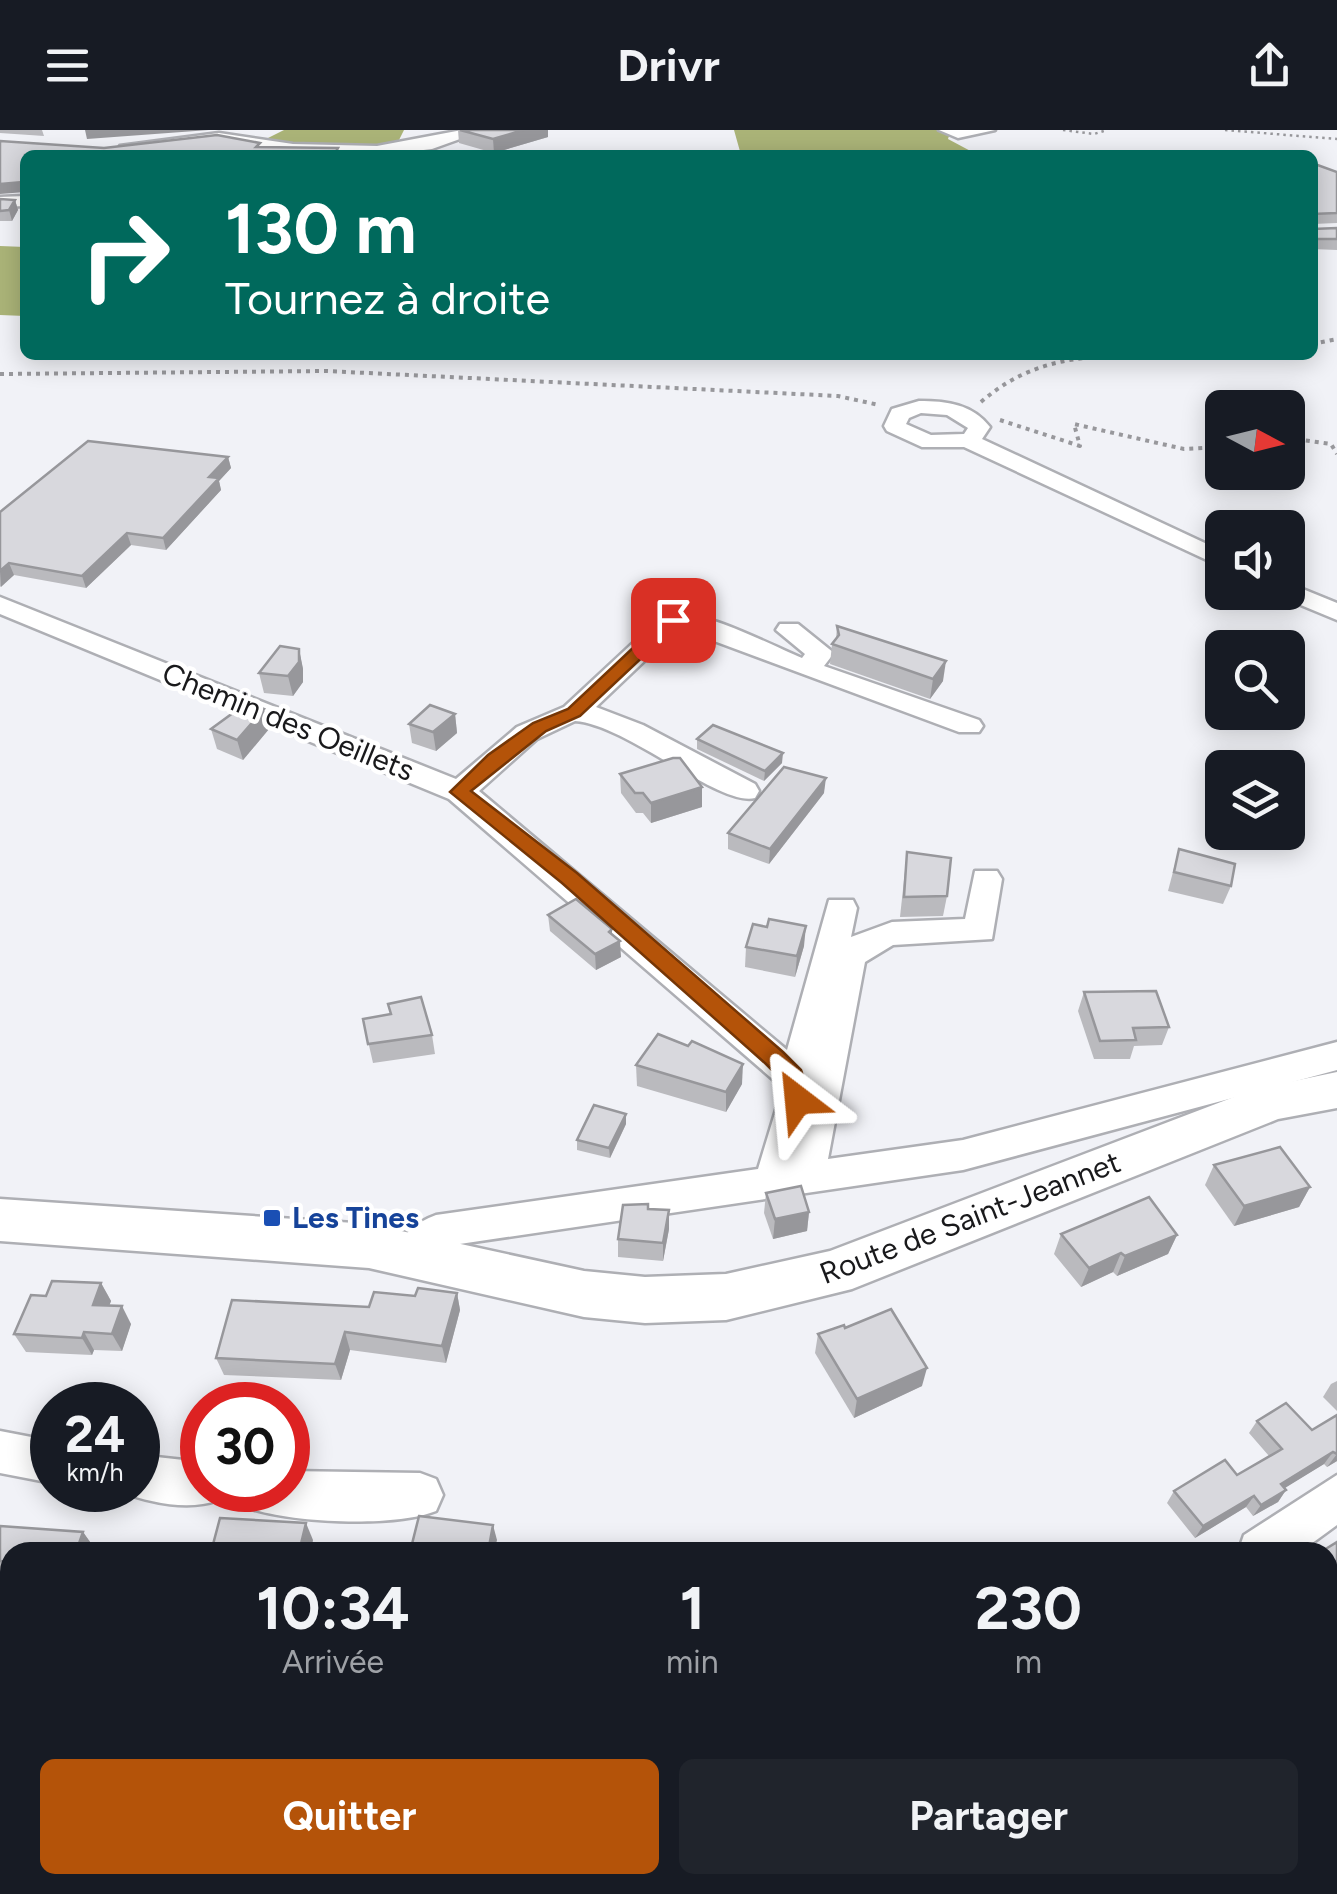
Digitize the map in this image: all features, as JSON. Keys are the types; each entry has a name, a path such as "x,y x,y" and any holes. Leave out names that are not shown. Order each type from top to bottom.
{"main road":[{"name":"Route de Saint-Jeannet","path":"0,1220 370,1246 538,1286 620,1298 702,1299 760,1292 833,1273 1272,1102 1337,1090"}],"street":[{"path":"385,150 432,144 478,130"},
{"path":"946,130 958,134 988,130"},
{"path":"107,149 202,137 306,150"},
{"path":"968,440 979,427 971,412 933,407 900,414 895,426 908,438 940,444 968,440 1205,552"},
{"path":"1305,598 1337,612"},
{"name":"Chemin des Oeillets","path":"0,605 460,792 570,878 793,1076"},
{"path":"460,792 494,759 540,727 574,712 673,620 686,620 806,670 969,726"},
{"path":"789,630 820,653 806,670"},
{"path":"574,712 608,718 744,791"},
{"path":"790,1176 850,958 862,942 900,933 980,931 986,879"},
{"path":"790,1176 798,1100 793,1076 808,1042 841,908"},
{"path":"412,1254 421,1241 453,1228 790,1176 963,1155 1337,1056"},
{"path":"0,1452 30,1458"},
{"path":"310,1495 420,1495"},
{"path":"1275,1542 1337,1497"}],"path":[{"path":"1063,130 1083,134 1107,130"},
{"path":"1225,130 1337,139"},
{"path":"971,412 1016,372 1054,360"},
{"path":"0,374 326,370 480,376 838,396 900,414"},
{"path":"971,412 1080,446 1074,424 1088,422 1118,434 1205,451"},
{"path":"1305,440 1330,444 1337,454"}],"green space":[{"path":"284,130 404,130 395,148 302,148 260,142"},
{"path":"734,130 951,130 948,139 969,150 740,150"},
{"path":"0,246 20,247 20,316 0,315"}],"building":[{"path":"460,130 524,130 493,139"},
{"path":"217,135 260,143 256,147 338,148 20,150 20,182 0,184 0,141 104,148"},
{"path":"1318,165 1337,172 1337,213 1318,214"},
{"path":"0,199 15,200 9,210 0,211"},
{"path":"1337,228 1337,239 1318,239 1318,229"},
{"path":"88,441 228,457 209,477 219,478 163,538 127,533 82,576 9,563 0,571 0,512"},
{"path":"837,626 946,661 933,679 832,644 839,635"},
{"path":"280,646 299,649 299,662 288,676 259,673"},
{"path":"248,702 264,709 237,740 211,729"},
{"path":"430,705 455,714 433,732 409,724"},
{"path":"713,725 783,753 765,771 697,739"},
{"path":"680,758 702,787 651,803 643,793 635,793 620,774"},
{"path":"784,767 826,778 770,849 728,833"},
{"path":"1179,849 1235,864 1231,886 1174,872"},
{"path":"907,852 951,858 947,896 904,897"},
{"path":"576,899 612,929 609,932 620,941 595,954 548,915"},
{"path":"769,919 806,926 797,956 746,947 753,924 767,927"},
{"path":"1156,991 1169,1027 1133,1028 1136,1040 1100,1041 1084,992"},
{"path":"421,997 432,1035 368,1044 363,1019 391,1014 388,1004"},
{"path":"658,1034 688,1046 692,1041 743,1064 726,1092 636,1065"},
{"path":"594,1105 626,1114 609,1148 577,1140"},
{"path":"1280,1147 1310,1187 1244,1206 1214,1165"},
{"path":"801,1186 809,1212 775,1219 766,1193"},
{"path":"1149,1197 1177,1235 1089,1268 1061,1234"},
{"path":"648,1204 648,1209 669,1210 663,1243 618,1239 623,1205"},
{"path":"52,1281 101,1283 93,1305 122,1306 112,1334 84,1332 82,1338 14,1334 31,1295 46,1296"},
{"path":"418,1288 457,1293 442,1346 345,1332 335,1364 216,1358 232,1300 369,1307 374,1292 415,1296"},
{"path":"891,1309 927,1368 857,1399 818,1334 844,1325 845,1328"},
{"path":"1286,1403 1312,1430 1337,1415 1337,1454 1333,1452 1281,1484 1286,1490 1261,1505 1254,1496 1203,1526 1174,1491 1225,1460 1237,1475 1282,1449 1257,1421"},
{"path":"419,1516 493,1525 490,1542 412,1542"},
{"path":"220,1518 306,1523 301,1542 214,1542"},
{"path":"0,1526 83,1532 80,1542 0,1542"}],"place":[{"name":"Les Tines","path":"272,1218"}],"route":[{"path":"673,620 574,712 540,727 494,759 460,792 570,878 774,1058 793,1076 798,1100"}]}
